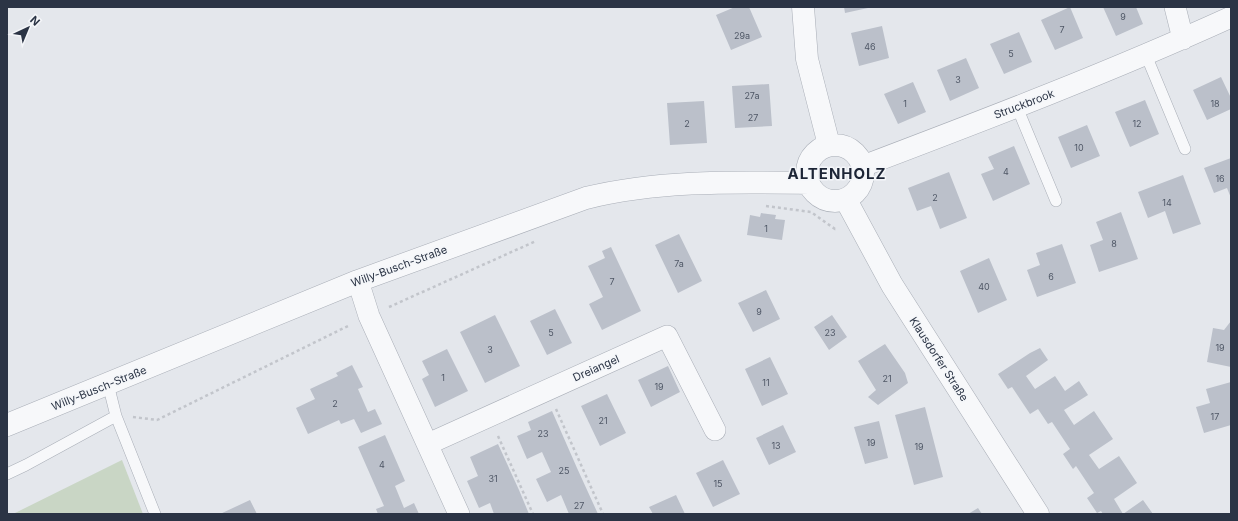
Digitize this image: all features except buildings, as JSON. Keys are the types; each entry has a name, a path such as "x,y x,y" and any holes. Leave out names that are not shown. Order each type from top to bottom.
{"street":[{"path":"803,7 807,59 829,145"},
{"path":"1175,7 1184,39"},
{"name":"Struckbrook","path":"863,166 1017,107 1184,39 1231,17"},
{"path":"829,145 841,145 851,149 859,157 863,166 864,178 861,185 855,194 846,200 836,202 818,196 808,183 807,171 810,160 816,152 829,145"},
{"name":"Willy-Busch-Straße","path":"7,424 358,281 586,198 615,191 704,182 808,183"},
{"name":"Klausdorfer Straße","path":"846,200 892,285 1038,514"},
{"path":"358,281 369,316 459,514"},
{"name":"Dreiangel","path":"428,444 668,336 715,430"}],"lane":[{"path":"1146,54 1185,149"},
{"path":"1017,107 1056,201"},
{"path":"108,384 116,416 154,514"},
{"path":"7,474 116,416"}],"path":[{"path":"758,205 811,212 835,229 858,224"},
{"path":"116,416 156,420 369,316 541,239"},
{"path":"547,390 603,514"},
{"path":"490,416 533,514"}],"green space":[{"path":"122,460 143,514 13,514"}],"district":[{"name":"ALTENHOLZ","path":"837,173"}]}
